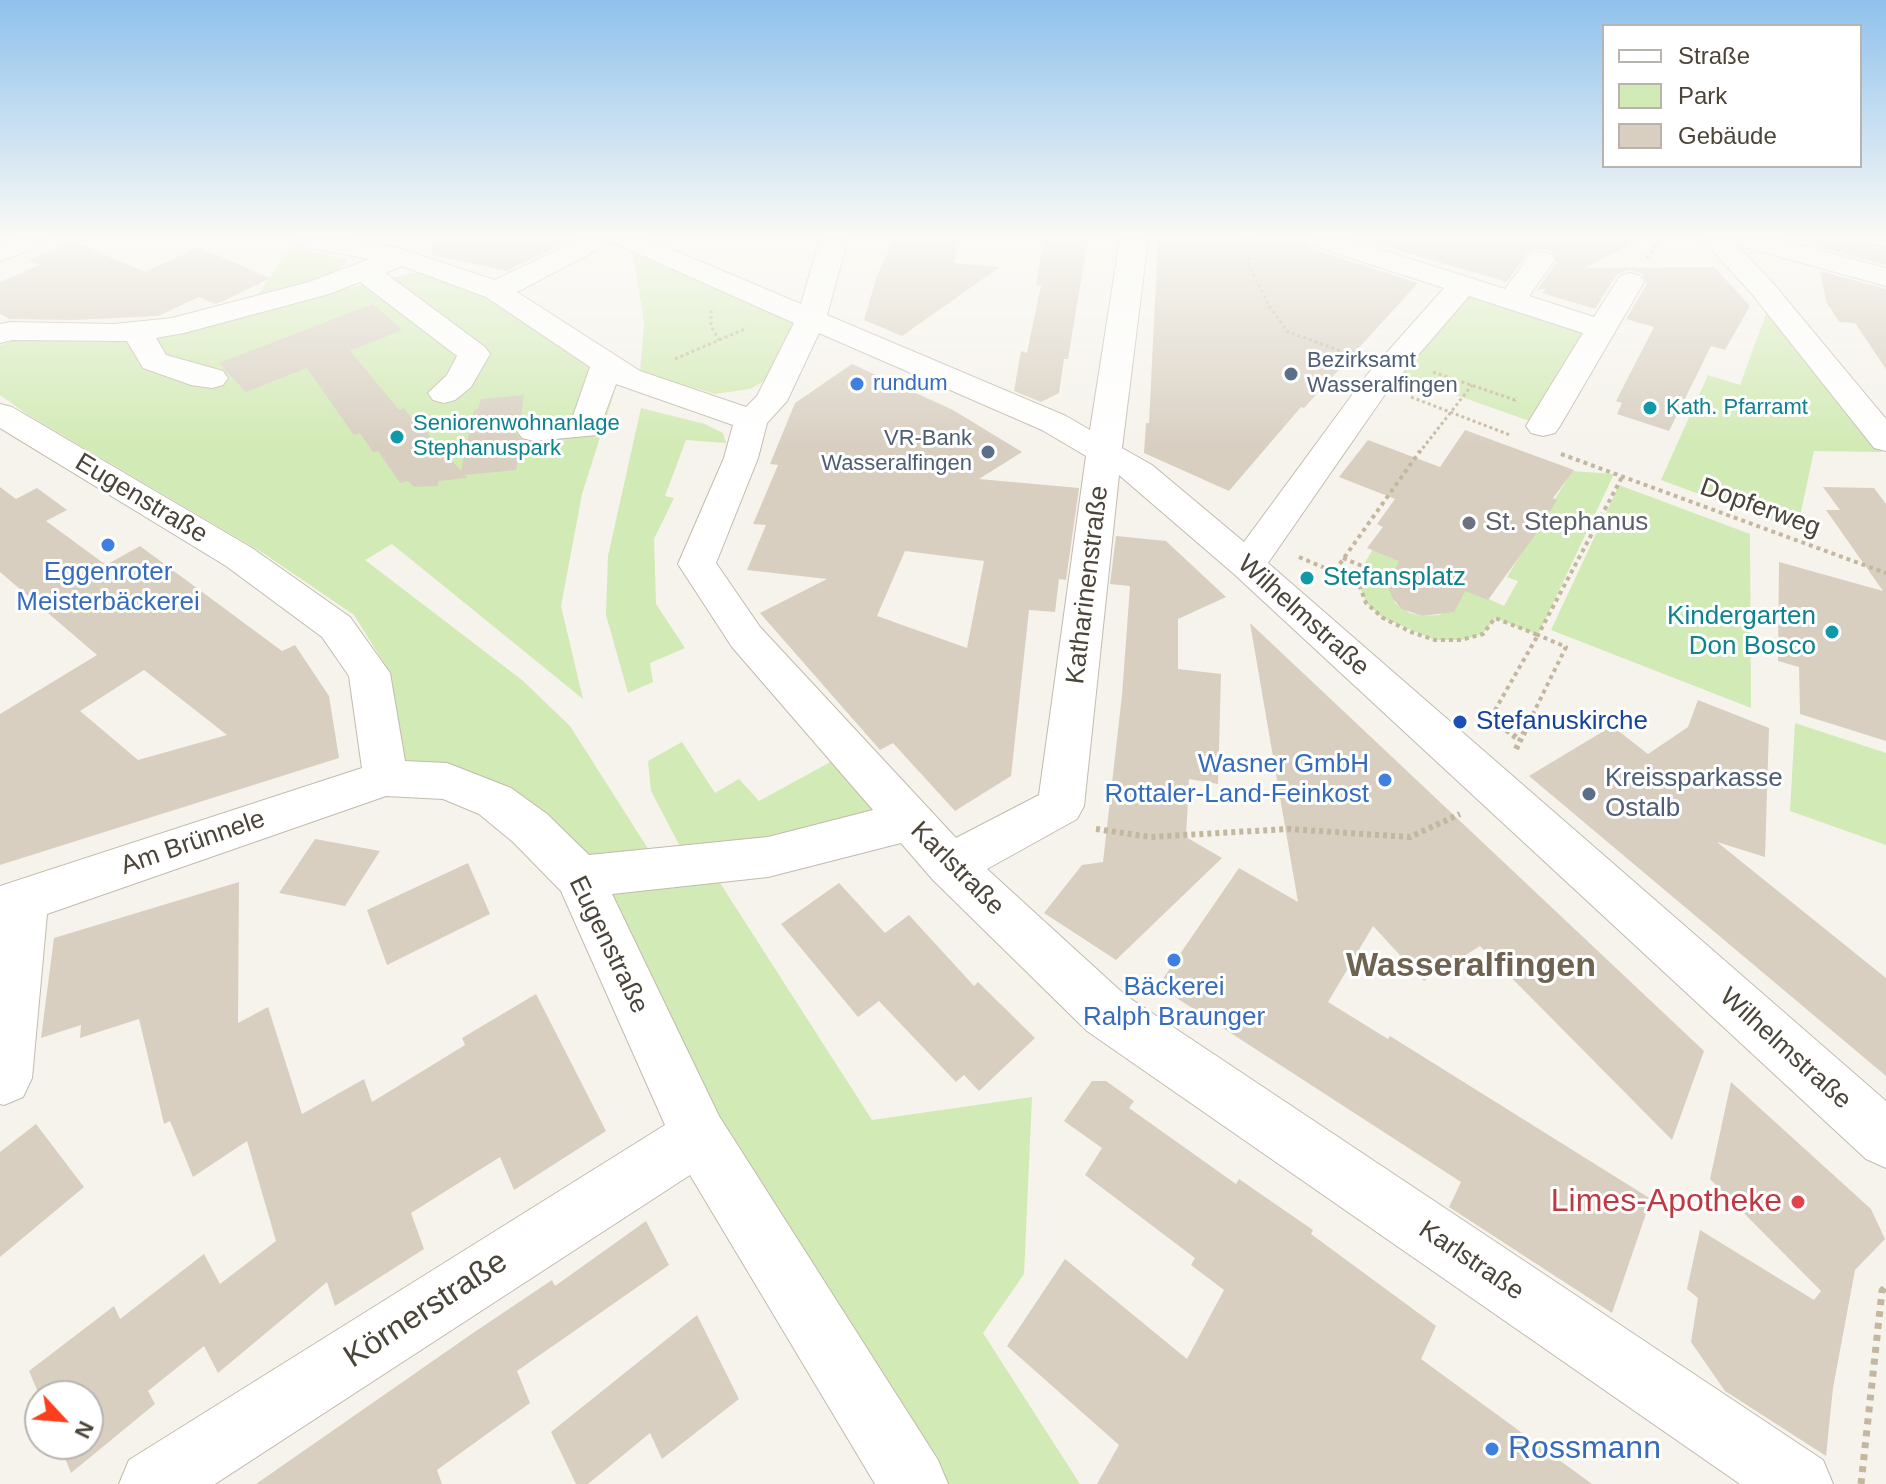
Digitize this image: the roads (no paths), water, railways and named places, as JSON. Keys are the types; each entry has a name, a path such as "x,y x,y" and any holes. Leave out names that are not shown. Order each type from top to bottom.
{"street":[{"path":"0,334 10,331 137,332 173,327 244,308"},
{"path":"413,308 474,354 460,380 444,393"},
{"path":"522,308 629,378 751,420 771,401 803,308"},
{"name":"Wilhelmstraße","path":"787,308 1054,423 1140,473 1247,565 1886,1139"},
{"name":"Katharinenstraße","path":"950,865 1061,806 1124,308"},
{"path":"1247,565 1372,372 1439,308"},
{"path":"1537,308 1601,329"},
{"path":"1530,432 1614,308"},
{"path":"1778,308 1886,441"},
{"path":"137,332 154,361 202,378 212,378"},
{"path":"534,431 585,428 607,364"},
{"name":"Eugenstraße","path":"0,414 239,557 336,627 369,673 386,778 447,781 495,801 530,828 579,877 699,1136 914,1484"},
{"name":"Karlstraße","path":"751,420 741,458 697,564 746,637 950,865 1106,1013 1799,1484"},
{"name":"Am Brünnele","path":"12,904 386,778"},
{"path":"579,877 768,857 909,821"},
{"path":"4,1078 12,904"},
{"name":"Körnerstraße","path":"153,1484 699,1136"}],"place":[{"name":"Bezirksamt Wasseralfingen","path":"1291,374"},
{"name":"rundum","path":"857,384"},
{"name":"Kath. Pfarramt","path":"1650,408"},
{"name":"Seniorenwohnanlage Stephanuspark","path":"397,437"},
{"name":"VR-Bank Wasseralfingen","path":"988,452"},
{"name":"St. Stephanus","path":"1469,523"},
{"name":"Eggenroter Meisterbäckerei","path":"108,545"},
{"name":"Stefansplatz","path":"1307,578"},
{"name":"Kindergarten Don Bosco","path":"1832,632"},
{"name":"Stefanuskirche","path":"1460,722"},
{"name":"Wasner GmbH Rottaler-Land-Feinkost","path":"1385,780"},
{"name":"Kreissparkasse Ostalb","path":"1589,794"},
{"name":"Bäckerei Ralph Braunger","path":"1174,960"},
{"name":"Limes-Apotheke","path":"1798,1202"},
{"name":"Rossmann","path":"1492,1449"}],"district":[{"name":"Wasseralfingen","path":"1471,967"}]}
